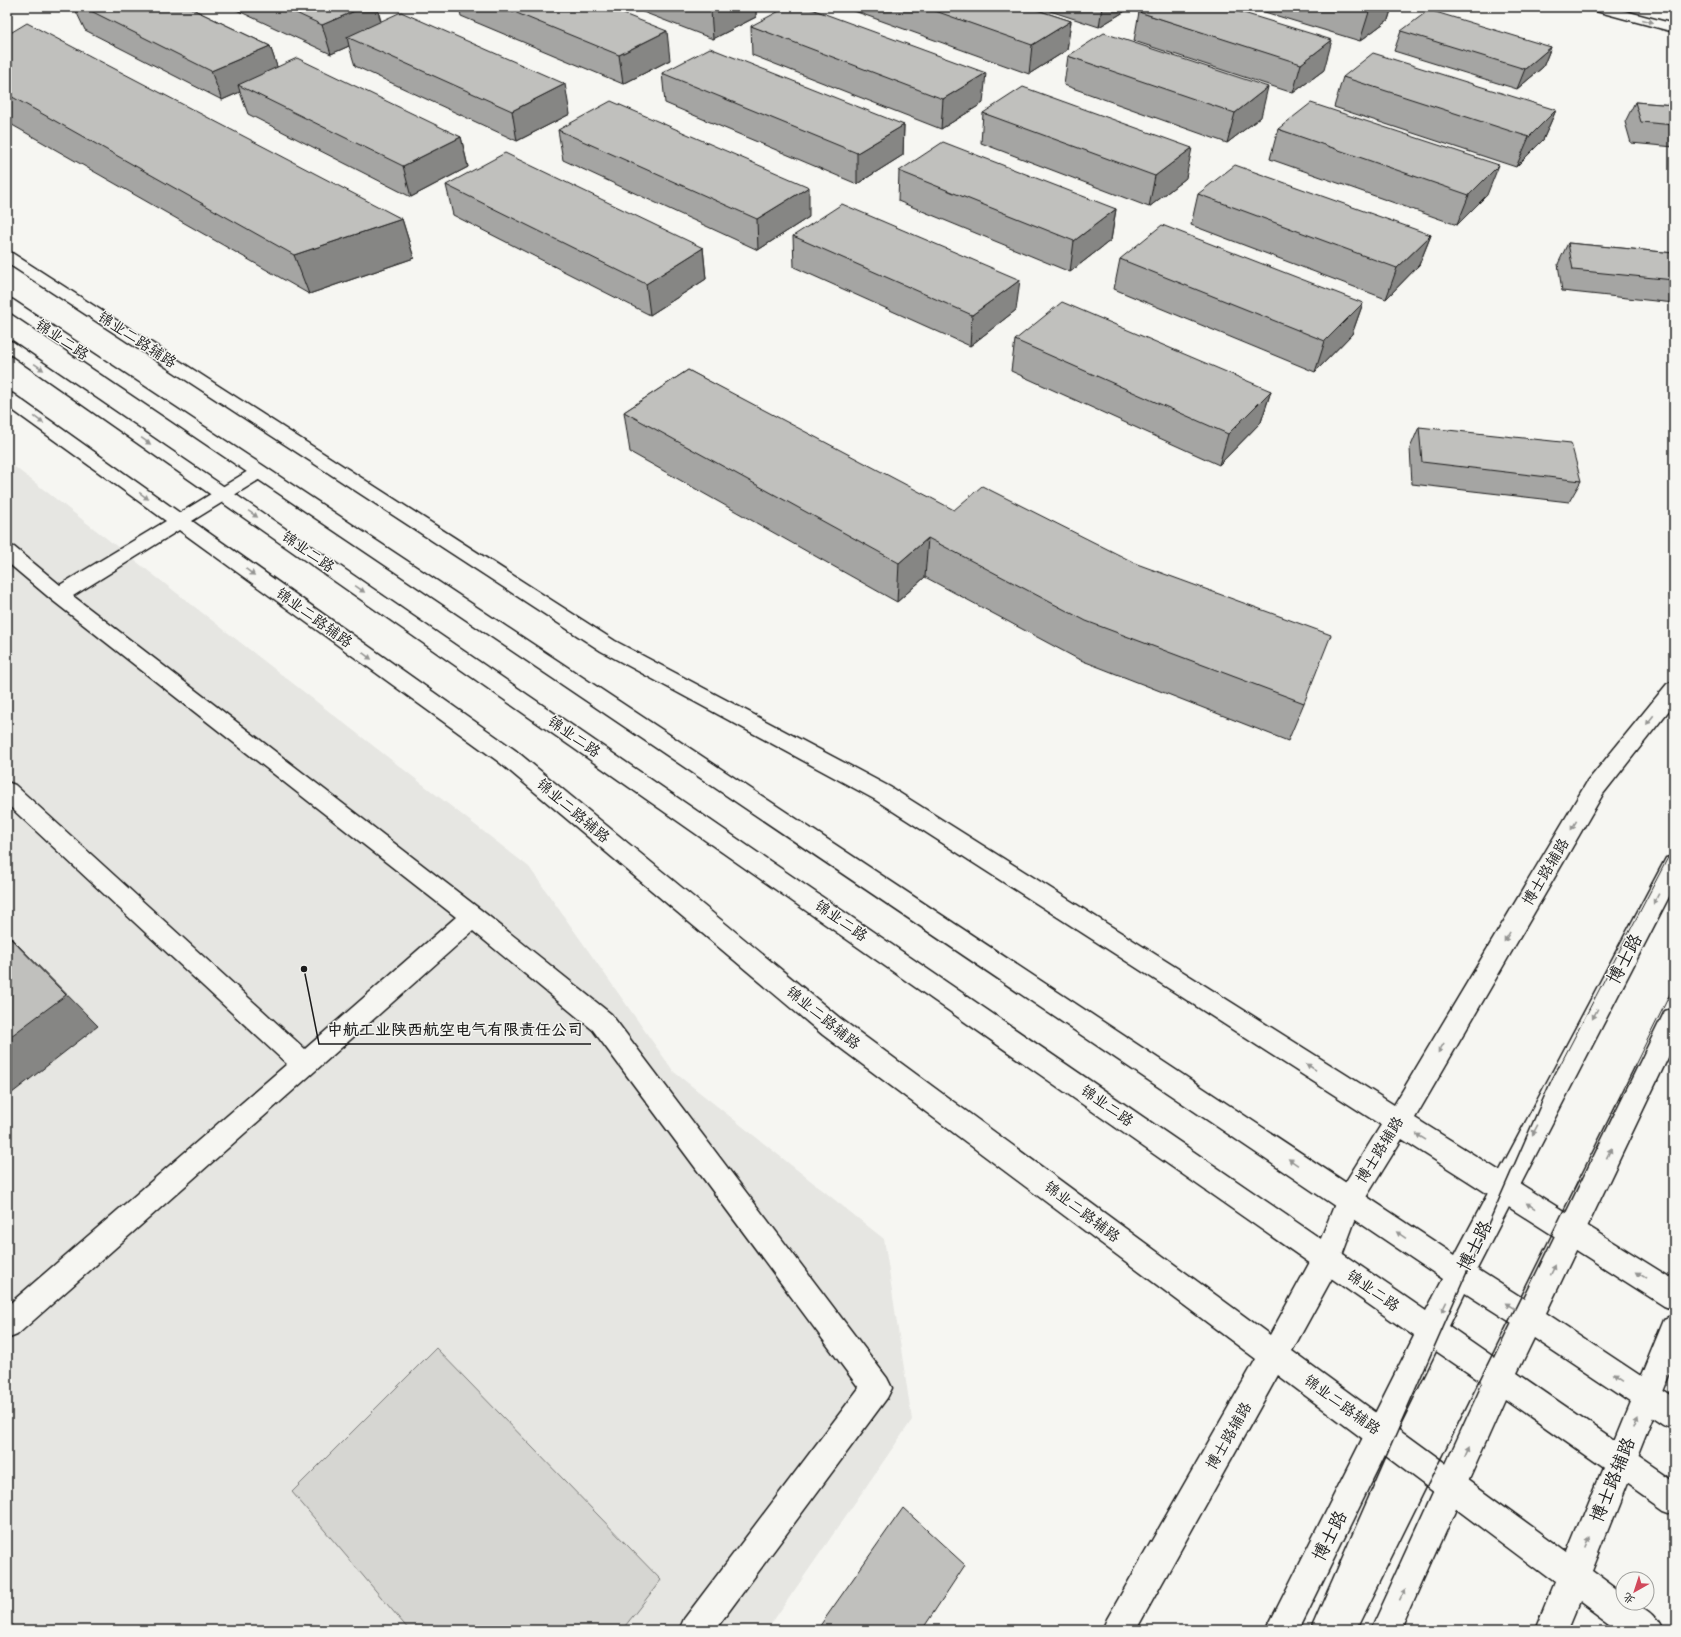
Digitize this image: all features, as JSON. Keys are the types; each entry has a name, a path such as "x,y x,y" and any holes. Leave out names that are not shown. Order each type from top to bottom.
{"street":[{"path":"1596,7 1672,28"},
{"name":"锦业二路辅路","path":"7,256 608,646 882,792 1398,1122 1674,1296"},
{"name":"锦业二路","path":"7,303 1349,1200 1674,1415"},
{"name":"锦业二路","path":"7,345 1674,1499"},
{"name":"锦业二路辅路","path":"7,398 507,756 832,1027 1645,1630"},
{"path":"59,594 259,472"},
{"path":"7,552 473,917 602,1022 877,1388 695,1630"},
{"name":"博士路辅路","path":"1118,1630 1327,1259 1349,1200 1398,1122 1595,788 1674,689"},
{"path":"7,792 304,1064"},
{"name":"博士路","path":"1282,1630 1460,1274 1674,865"},
{"path":"7,1325 473,917"},
{"path":"1386,1630 1500,1378 1530,1319 1674,1019"},
{"name":"博士路辅路","path":"1552,1630 1674,1329"}],"shaded area":[{"path":"7,461 529,867 674,1072 884,1239 912,1420 767,1630 7,1630"},
{"path":"436,1348 661,1580 622,1630 409,1630 292,1492"}],"building":[{"path":"83,7 188,7 270,46 211,71"},
{"path":"283,7 364,7 322,25"},
{"path":"502,7 606,7 667,31 619,55"},
{"path":"702,7 718,7 711,11"},
{"path":"787,7 806,7 986,73 943,99 751,26"},
{"path":"924,7 1028,7 1071,21 1032,45"},
{"path":"1147,7 1224,7 1332,40 1301,64 1139,12"},
{"path":"1351,7 1376,7 1369,12"},
{"path":"1429,10 1551,47 1525,69 1401,31"},
{"path":"401,12 565,84 512,111 347,37"},
{"path":"27,23 402,219 294,255 7,94 7,35"},
{"path":"1104,33 1268,87 1235,113 1068,56"},
{"path":"710,48 904,125 857,153 662,73"},
{"path":"1373,53 1556,110 1529,137 1343,77"},
{"path":"297,58 461,137 403,166 238,85"},
{"path":"1023,87 1192,148 1155,176 983,113"},
{"path":"611,101 809,187 757,219 558,130"},
{"path":"1635,102 1674,105 1674,125 1641,122"},
{"path":"1311,103 1499,165 1469,195 1278,129"},
{"path":"943,142 1116,209 1074,241 899,171"},
{"path":"505,153 703,248 646,284 446,185"},
{"path":"1235,165 1431,235 1397,268 1198,194"},
{"path":"842,204 1020,280 972,315 793,236"},
{"path":"1162,225 1363,303 1325,341 1120,259"},
{"path":"1568,243 1674,253 1674,280 1573,270"},
{"path":"1062,302 1271,391 1228,434 1015,340"},
{"path":"688,370 954,510 982,486 1137,564 1331,635 1304,703 1086,621 928,538 899,563 624,412"},
{"path":"1419,427 1571,443 1581,481 1422,462"},
{"path":"7,935 66,995 7,1039"},
{"path":"903,1508 965,1565 922,1630 817,1630"}],"tram line":[{"path":"1559,1067 1674,846"},
{"path":"1634,1067 1674,986"},
{"path":"1310,1630 1550,1083 1559,1066"},
{"path":"1356,1630 1635,1066"}],"place":[{"name":"中航工业陕西航空电气有限责任公司","path":"304,969"}]}
